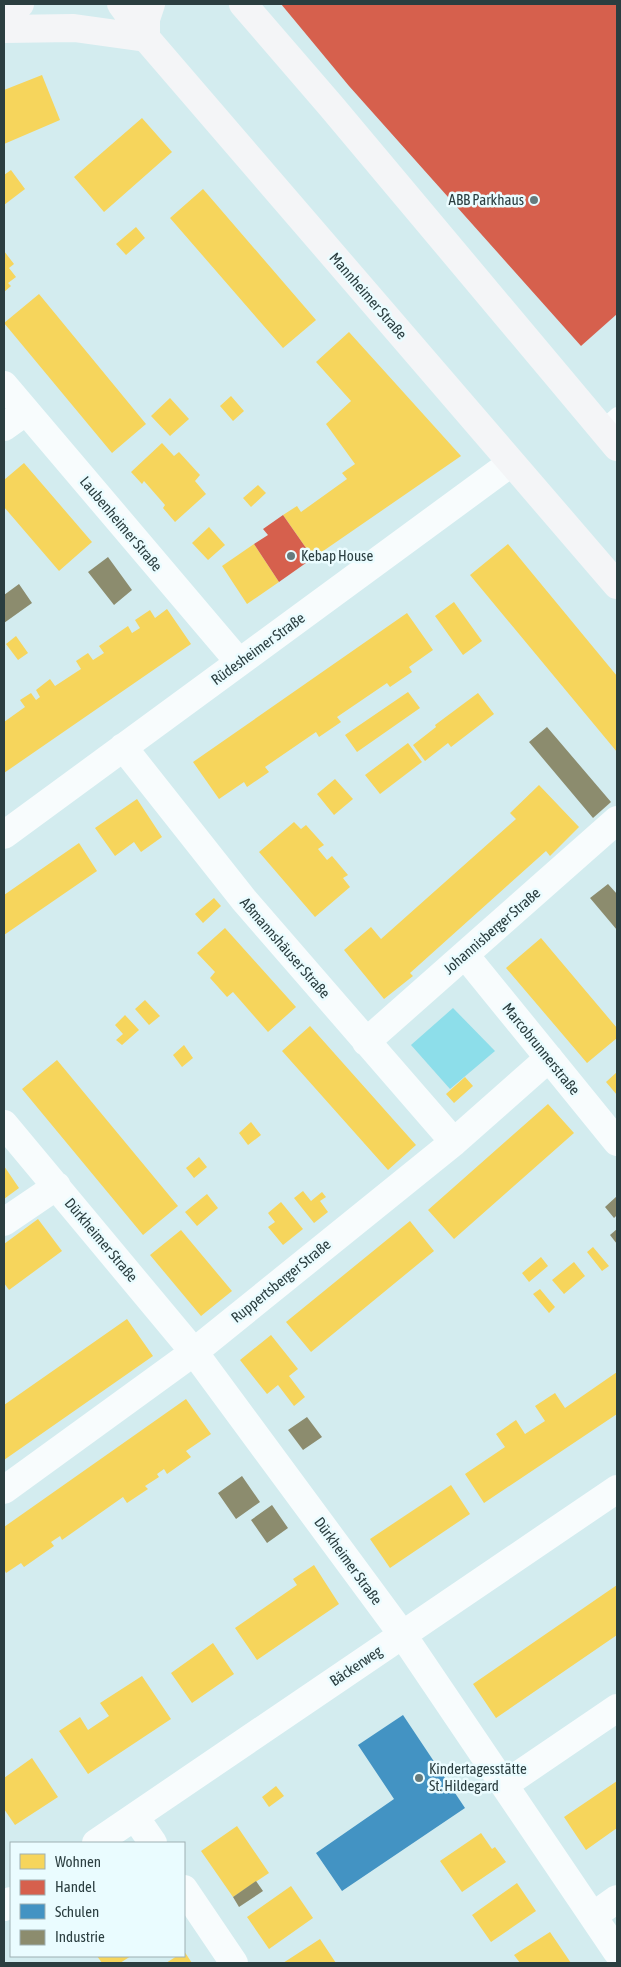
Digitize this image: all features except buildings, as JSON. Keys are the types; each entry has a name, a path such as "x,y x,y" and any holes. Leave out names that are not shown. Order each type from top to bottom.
{"main road":[{"path":"4,15 20,4"},
{"name":"Mannheimer Straße","path":"121,4 146,38 617,586"},
{"path":"4,29 74,28 146,38 146,19 151,4"},
{"path":"243,4 612,430"}],"street":[{"name":"Laubenheimer Straße","path":"4,385 15,419 239,662"},
{"name":"Rüdesheimer Straße","path":"4,835 512,463"},
{"name":"Aßmannshäuser Straße","path":"123,748 244,900 454,1142"},
{"name":"Johannisberger Straße","path":"366,1042 617,820"},
{"name":"Marcobrunnerstraße","path":"465,955 617,1142"},
{"name":"Ruppertsberger Straße","path":"4,1490 194,1352 454,1142 548,1058"},
{"name":"Dürkheimer Straße","path":"4,1124 194,1352 402,1634 617,1952"},
{"name":"Dürkheimer Straße","path":"4,1222 57,1186"},
{"name":"Bäckerweg","path":"98,1842 617,1489"},
{"path":"504,1785 617,1708"},
{"path":"135,1817 152,1842"},
{"path":"185,1890 234,1963"},
{"path":"593,1916 617,1899"}],"shaded area":[{"path":"453,1008 495,1051 450,1089 411,1045"}],"place":[{"name":"ABB Parkhaus","path":"534,200"},
{"name":"Kebap House","path":"291,556"},
{"name":"Kindertagesstätte St. Hildegard","path":"419,1778"}]}
